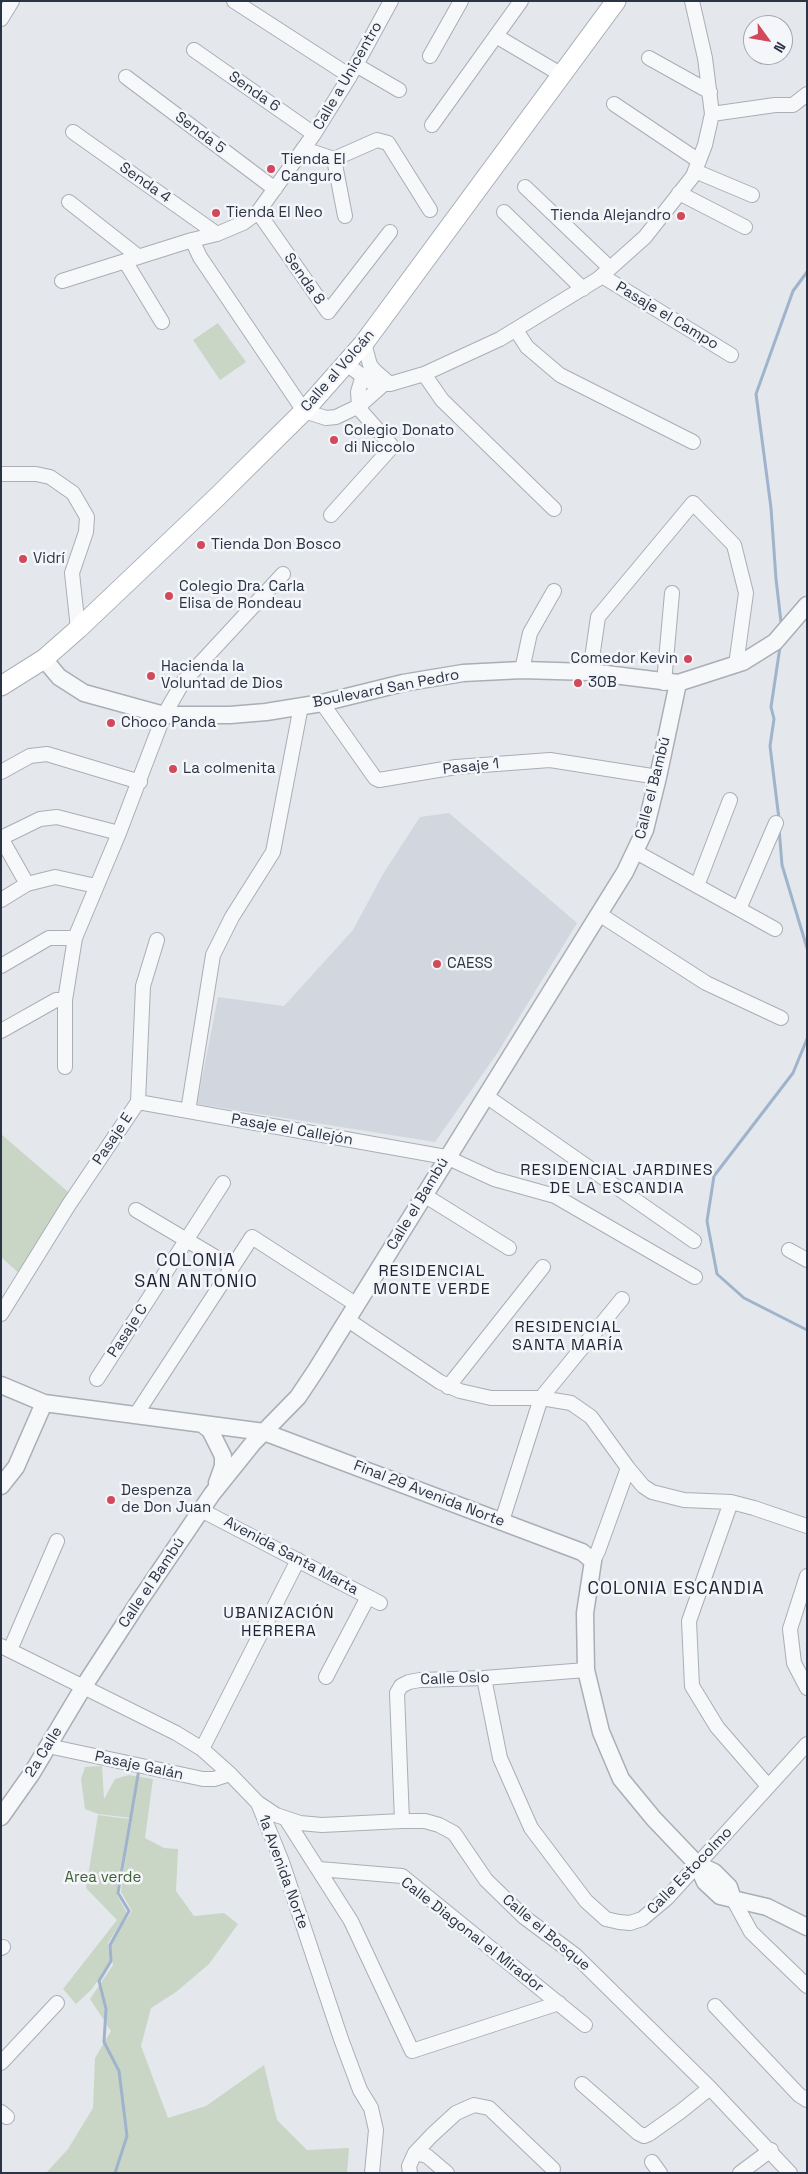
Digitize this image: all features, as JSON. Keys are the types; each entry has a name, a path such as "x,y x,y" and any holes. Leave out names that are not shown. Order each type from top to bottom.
{"main road":[{"name":"Calle al Volcán","path":"1,686 44,659 78,629 216,498 304,411 364,343 616,1"}],"street":[{"path":"1,18 12,1"},
{"path":"234,1 353,71 399,90"},
{"name":"Calle a Unicentro","path":"62,281 192,240 217,234 243,223 258,212 314,134 353,71 391,1"},
{"path":"430,56 462,1"},
{"path":"432,125 521,1"},
{"path":"345,363 372,383 387,384 424,374 516,330 606,272 645,237 697,166 705,145 712,114 705,58 692,1"},
{"path":"496,36 562,75"},
{"name":"Senda 6","path":"194,50 314,134"},
{"path":"649,58 710,92"},
{"name":"Senda 5","path":"126,77 275,189"},
{"path":"712,114 775,105 792,105 807,94"},
{"path":"614,104 697,166 752,195"},
{"name":"Senda 4","path":"73,132 217,234"},
{"path":"304,149 334,159 377,140 388,143 430,210"},
{"path":"334,159 345,216"},
{"name":"Pasaje el Campo","path":"525,187 606,272 731,355"},
{"path":"679,193 745,227"},
{"path":"69,202 139,257"},
{"name":"Senda 8","path":"258,212 328,312 390,232"},
{"path":"504,212 583,288"},
{"path":"192,240 200,257 304,411 326,418 336,417 359,406 387,384"},
{"path":"125,261 162,322"},
{"path":"516,330 527,347 560,375 693,442"},
{"path":"364,343 370,365 387,384"},
{"path":"424,374 442,400 554,509"},
{"path":"331,516 391,448 391,445 359,406 358,392 363,376"},
{"path":"1,474 36,474 50,478 73,493 87,517 86,532 72,572 78,629"},
{"path":"590,672 598,617 694,503 734,546 746,593 736,665"},
{"path":"65,1068 65,1000 75,938 140,782 164,714 183,682 283,574"},
{"path":"522,670 530,633 554,591"},
{"path":"671,683 672,594"},
{"name":"Boulevard San Pedro","path":"44,659 59,677 84,693 164,714 230,715 301,706 404,683 463,673 522,670 590,672 671,683 736,665 775,642 804,617"},
{"name":"Calle el Bambú","path":"84,1686 212,1494 264,1432 298,1397 348,1320 446,1157 486,1096 636,852 645,830 658,777 671,683"},
{"name":"Pasaje 1","path":"322,702 375,778 379,780 456,767 550,760 658,777"},
{"path":"188,1111 213,955 232,917 273,852 301,706"},
{"path":"1,772 30,756 47,754 140,782"},
{"path":"697,886 730,800"},
{"path":"28,884 1,838 40,819 57,817 119,833"},
{"path":"739,909 776,823"},
{"path":"636,852 775,930"},
{"path":"1,900 28,884 55,877 96,886"},
{"path":"599,914 706,983 781,1018"},
{"path":"1,966 49,938 75,938"},
{"name":"Pasaje E","path":"1,1314 68,1206 138,1102 143,986 157,940"},
{"path":"1,1031 56,1000 65,1000"},
{"path":"486,1096 694,1241"},
{"name":"Pasaje el Callejón","path":"138,1102 446,1157 494,1179 555,1196 696,1277"},
{"name":"Pasaje C","path":"97,1379 223,1183"},
{"path":"424,1195 509,1248"},
{"path":"136,1210 232,1267"},
{"path":"135,1416 252,1237 357,1305"},
{"path":"789,1250 807,1260"},
{"path":"448,1387 543,1267"},
{"path":"502,1522 541,1398 622,1299"},
{"path":"348,1320 448,1387 468,1394 491,1398 541,1398 571,1403 591,1417 628,1468 643,1486 652,1492 684,1500 731,1502 807,1526"},
{"name":"Final 29 Avenida Norte","path":"1,1385 44,1403 264,1432 582,1552 593,1561"},
{"path":"1,1486 16,1467 44,1403"},
{"path":"202,1424 210,1430 223,1456 223,1466 212,1494"},
{"path":"628,1468 593,1561 585,1613 586,1670 602,1732 621,1779 654,1819 697,1864 705,1882 720,1896 767,1907 807,1927"},
{"path":"731,1502 689,1622 692,1686 717,1727 768,1786"},
{"name":"Avenida Santa Marta","path":"201,1510 374,1600 326,1677"},
{"path":"6,1648 58,1541"},
{"path":"202,1749 298,1560"},
{"path":"807,1576 790,1629 794,1662 807,1688"},
{"name":"1a Avenida Norte","path":"6,1648 144,1716 202,1749 258,1803 282,1862 341,2039 360,2090 371,2108 376,2130 372,2173"},
{"name":"Calle Oslo","path":"402,1821 397,1693 402,1686 409,1682 420,1680 484,1678 586,1670"},
{"name":"Calle Estocolmo","path":"484,1678 500,1758 531,1828 574,1887 606,1919 630,1923 642,1920 667,1898 807,1744"},
{"name":"2a Calle","path":"1,1817 48,1746 84,1686"},
{"name":"Pasaje Galán","path":"48,1746 203,1779 214,1779 230,1774"},
{"name":"Calle el Bosque","path":"258,1803 286,1819 322,1825 425,1821 439,1824 454,1833 486,1880 524,1917 575,1955 710,2088 771,2150 790,2173"},
{"path":"286,1819 351,1921 412,2051 559,2003"},
{"name":"Calle Diagonal el Mirador","path":"319,1868 402,1876 585,2025"},
{"path":"733,1899 751,1932 807,1986"},
{"path":"1,2063 57,2003"},
{"path":"715,2006 799,2095 807,2100"},
{"path":"582,2084 638,2133 644,2136 680,2112 710,2088"},
{"path":"410,2173 410,2166 416,2153 432,2135 456,2113 474,2104 489,2108 553,2169"},
{"path":"740,2173 771,2150"},
{"path":"416,2153 427,2156 447,2173"}],"shaded area":[{"name":"CAESS","path":"449,813 577,923 498,1052 435,1142 197,1104 218,997 284,1006 353,930 383,874 420,817"}],"green space":[{"path":"218,323 246,362 220,380 193,340"},
{"path":"1,1134 74,1197 21,1275 1,1257"},
{"path":"102,1766 104,1799 115,1779 129,1775 153,1779 145,1838 164,1848 178,1849 176,1891 194,1916 224,1913 238,1924 209,1964 176,1992 151,2008 141,2046 168,2118 206,2106 264,2065 277,2120 307,2150 349,2148 347,2173 46,2173 68,2149 93,2108 95,2058 111,2031 90,1999 113,1965 110,1944 132,1911 121,1892 131,1818 98,1814 85,1809 81,1779 85,1767"},
{"name":"Area verde","path":"98,1815 129,1819 117,1895 127,1913 108,1943 110,1964 91,1990 76,2004 63,1989 117,1920 86,1888"}],"waterway":[{"path":"781,622 771,508 756,394 793,291 807,272"},
{"path":"779,819 770,746 774,719 771,707 780,647"},
{"path":"779,828 782,865 807,948"},
{"path":"807,1039 793,1073 714,1176 707,1221 717,1274 744,1298 807,1330"},
{"path":"115,2173 127,2136 119,2071 104,2042 106,2009 99,1981 111,1961 110,1945 129,1911 118,1893 139,1769"}],"place":[{"name":"Tienda El Canguro","path":"271,169"},
{"name":"Tienda El Neo","path":"216,213"},
{"name":"Tienda Alejandro","path":"681,216"},
{"name":"Colegio Donato di Niccolo","path":"334,440"},
{"name":"Tienda Don Bosco","path":"201,545"},
{"name":"Vidrí","path":"23,559"},
{"name":"Colegio Dra. Carla Elisa de Rondeau","path":"169,596"},
{"name":"Comedor Kevin","path":"688,659"},
{"name":"Hacienda la Voluntad de Dios","path":"151,676"},
{"name":"30B","path":"578,683"},
{"name":"Choco Panda","path":"111,723"},
{"name":"La colmenita","path":"173,769"},
{"name":"CAESS","path":"437,964"},
{"name":"Despenza de Don Juan","path":"111,1500"}],"district":[{"name":"RESIDENCIAL JARDINES DE LA ESCANDIA","path":"617,1180"},
{"name":"COLONIA SAN ANTONIO","path":"196,1271"},
{"name":"RESIDENCIAL MONTE VERDE","path":"432,1281"},
{"name":"RESIDENCIAL SANTA MARÍA","path":"568,1337"},
{"name":"COLONIA ESCANDIA","path":"676,1589"},
{"name":"UBANIZACIÓN HERRERA","path":"279,1623"}]}
